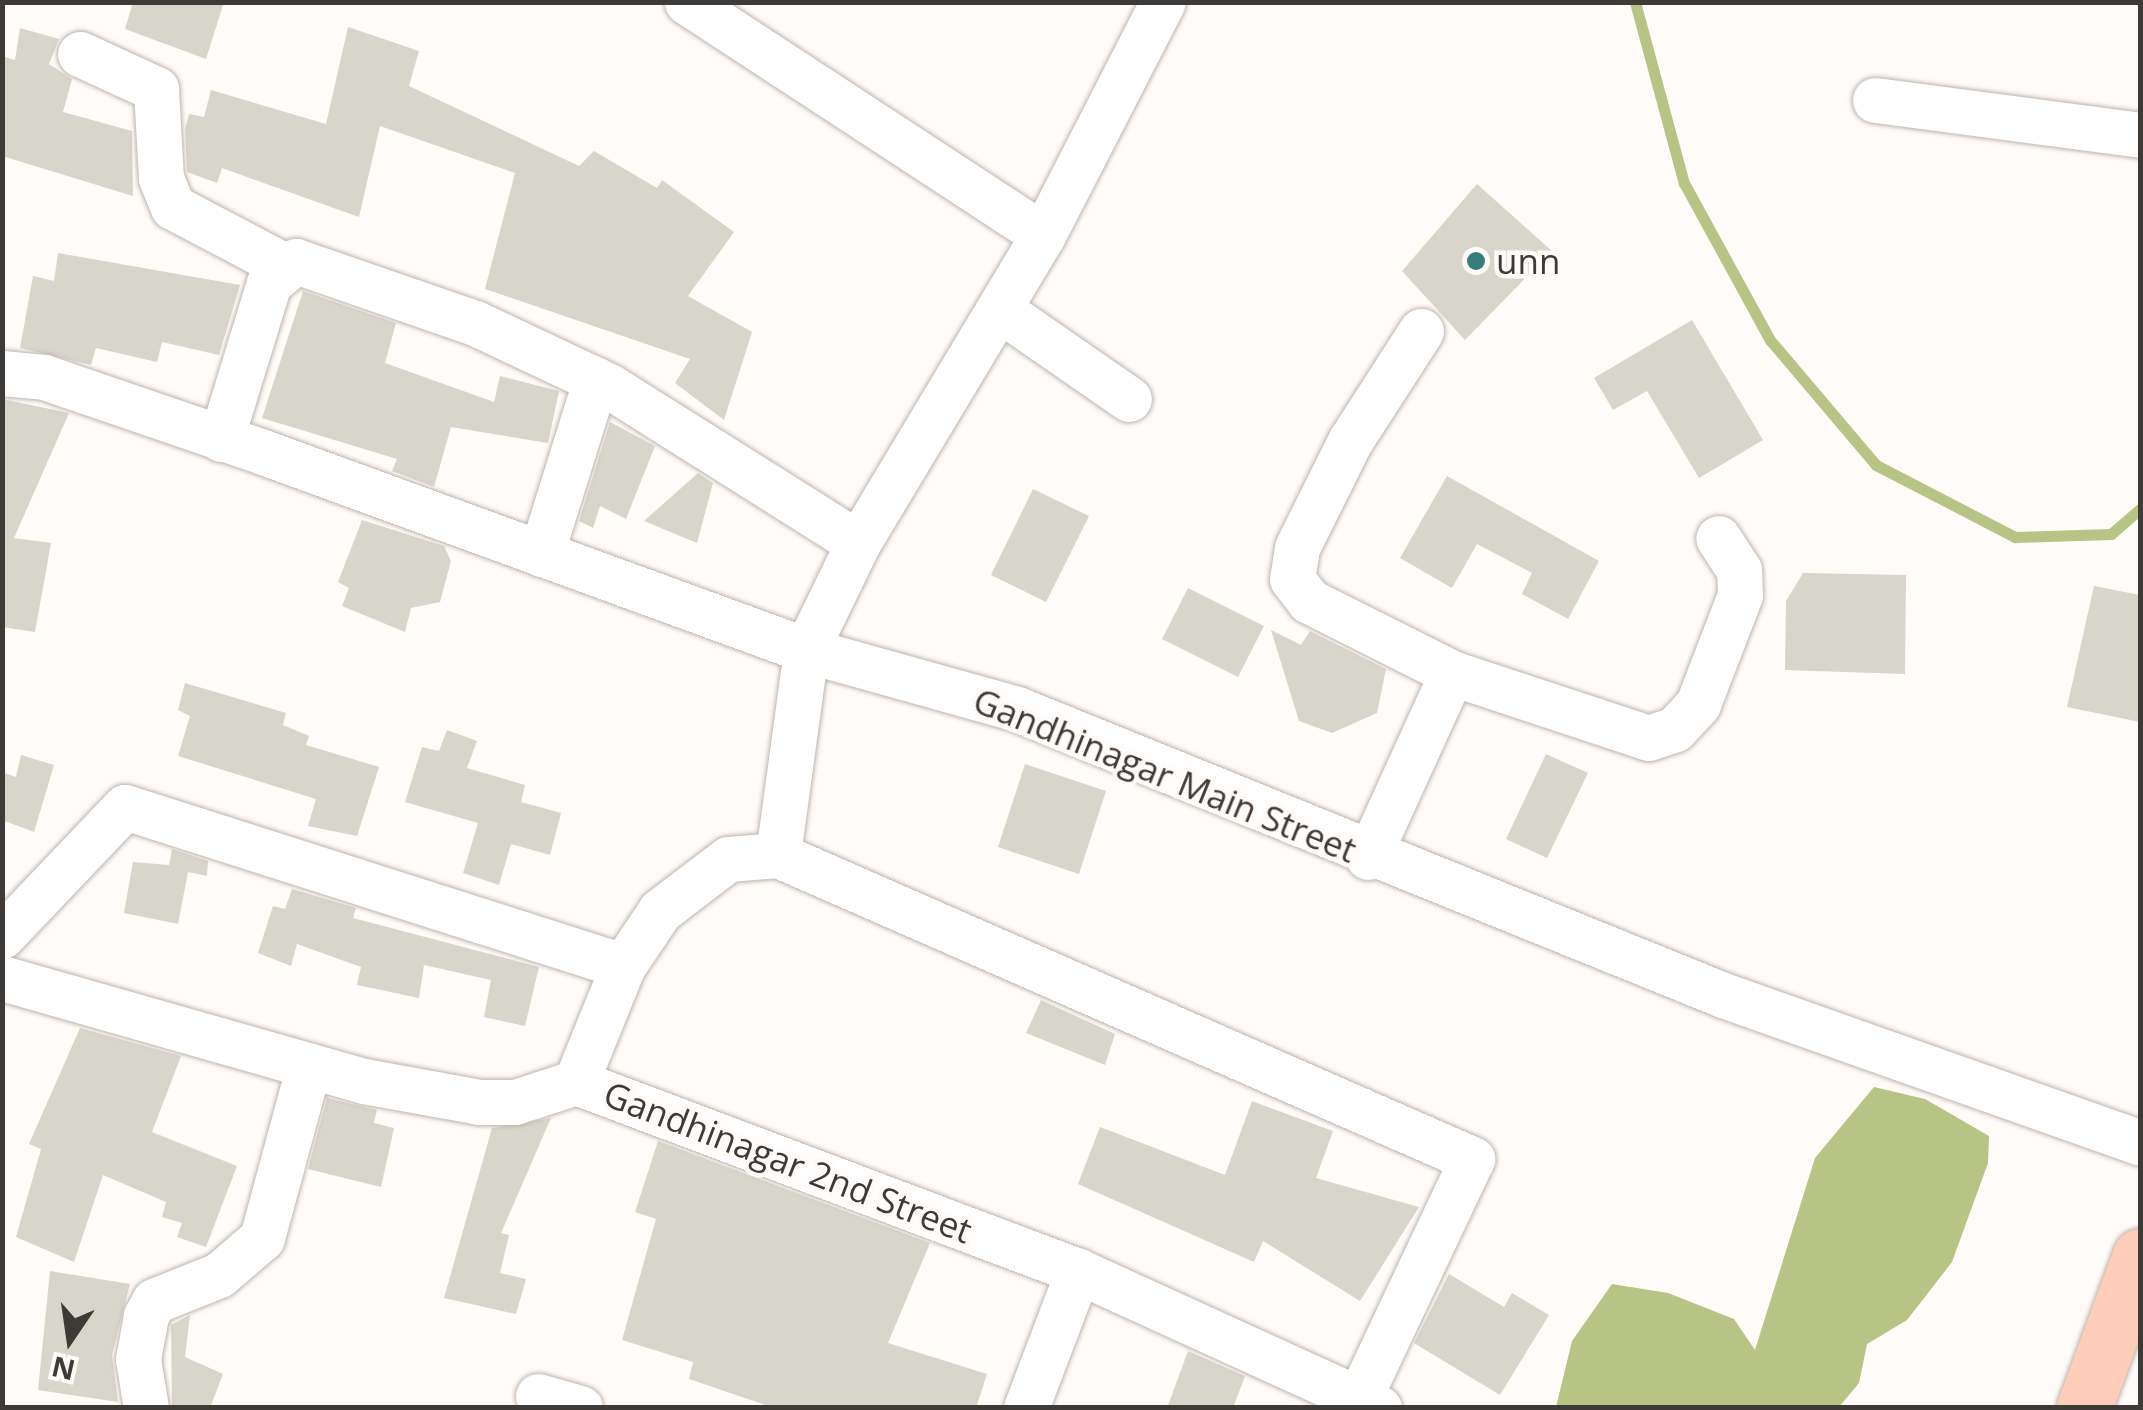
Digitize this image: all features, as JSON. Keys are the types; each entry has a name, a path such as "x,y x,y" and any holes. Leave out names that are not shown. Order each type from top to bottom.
{"main road":[{"path":"2084,1408 2140,1256"}],"street":[{"path":"687,2 1042,235"},
{"path":"778,855 806,650 858,543 1042,235 1163,2"},
{"path":"80,54 156,89 161,178 173,207 281,264 296,260 475,323 596,380 858,543"},
{"path":"1875,100 2140,135"},
{"path":"221,439 281,264"},
{"path":"999,309 1129,398"},
{"path":"1421,331 1350,441 1292,578 1310,601 1452,672 1614,731 1648,738 1675,729 1698,704 1740,595 1739,570 1718,538"},
{"name":"Gandhinagar Main Street","path":"2,373 44,377 806,650 1017,709 1368,857 2140,1143"},
{"path":"541,554 596,380"},
{"path":"1368,857 1452,672"},
{"path":"2,936 125,807 623,966"},
{"path":"576,1082 623,966 690,880 728,859 778,855 1472,1160 1369,1403"},
{"name":"Gandhinagar 2nd Street","path":"2,978 309,1065 478,1102 515,1102 576,1082 1078,1270 1314,1393 1369,1403"},
{"path":"146,1408 138,1359 146,1316 154,1301 220,1275 262,1238 309,1065"},
{"path":"1026,1408 1078,1270"}],"shaded area":[{"path":"1874,1087 1925,1099 1989,1136 1988,1163 1952,1262 1907,1320 1867,1344 1859,1383 1839,1407 1556,1407 1572,1341 1612,1284 1668,1293 1734,1319 1755,1350 1815,1158"}],"building":[{"path":"133,2 224,2 206,59 125,29"},
{"path":"348,27 419,51 409,86 579,166 594,151 657,188 662,180 734,232 688,296 752,332 724,420 675,383 690,359 485,289 515,173 380,126 359,217 222,168 217,183 187,172 185,129 189,114 204,117 211,90 326,124"},
{"path":"20,28 59,39 49,64 72,79 63,112 132,131 133,196 2,156 2,56 15,60"},
{"name":"unn","path":"1477,184 1552,251 1465,340 1402,271"},
{"path":"58,253 240,285 219,355 162,342 157,362 96,348 91,365 20,348 33,276 54,281"},
{"path":"303,291 396,323 385,363 494,402 500,376 559,391 548,443 451,427 434,487 392,471 397,459 262,418"},
{"path":"1692,320 1763,440 1699,478 1647,391 1613,410 1594,378"},
{"path":"2,399 69,413 14,538 51,543 35,632 2,627"},
{"path":"610,422 655,446 626,519 600,506 593,528 579,521"},
{"path":"698,473 713,483 697,543 644,521"},
{"path":"1447,476 1599,561 1568,619 1522,594 1532,573 1477,544 1452,588 1400,558"},
{"path":"1033,489 1089,516 1046,602 991,575"},
{"path":"362,520 444,546 451,561 440,602 411,608 405,632 342,606 349,588 338,582"},
{"path":"1803,573 1906,575 1905,674 1785,670 1786,601"},
{"path":"2094,586 2140,595 2140,722 2067,707"},
{"path":"1188,588 1264,626 1238,677 1162,639"},
{"path":"1271,630 1301,645 1310,631 1386,669 1377,713 1332,733 1299,721"},
{"path":"185,683 286,713 283,725 309,736 306,745 379,767 357,836 308,826 316,799 178,756 190,716 178,710"},
{"path":"447,730 477,741 467,768 525,785 521,802 561,813 550,855 511,844 499,885 463,873 478,823 405,802 422,747 439,751"},
{"path":"1546,754 1588,773 1547,858 1506,839"},
{"path":"21,755 54,765 34,832 2,820 2,772 16,777"},
{"path":"1025,764 1106,791 1079,874 998,847"},
{"path":"172,849 208,861 207,876 188,872 178,924 124,913 133,862 169,865"},
{"path":"292,889 356,908 353,918 539,967 525,1026 484,1017 491,980 424,965 419,998 357,985 361,967 297,944 291,966 258,953 273,906 285,909"},
{"path":"1041,1000 1115,1034 1105,1065 1026,1033"},
{"path":"80,1028 181,1056 152,1132 237,1166 206,1247 177,1237 182,1223 162,1217 166,1202 103,1175 74,1262 16,1237 41,1149 29,1144"},
{"path":"327,1098 377,1110 374,1123 394,1128 381,1187 308,1169"},
{"path":"1252,1101 1333,1131 1316,1178 1419,1207 1360,1301 1263,1241 1254,1262 1078,1184 1100,1127 1225,1175"},
{"path":"551,1118 501,1233 509,1235 500,1273 526,1279 516,1314 444,1298 492,1128"},
{"path":"658,1141 930,1243 888,1343 987,1374 976,1408 774,1408 689,1379 693,1362 622,1340 656,1219 635,1212"},
{"path":"50,1271 130,1284 112,1355 118,1402 38,1390"},
{"path":"1449,1274 1504,1307 1512,1293 1549,1315 1500,1395 1414,1343"},
{"path":"190,1315 185,1357 223,1374 210,1408 172,1408 171,1325"},
{"path":"1188,1351 1245,1376 1233,1408 1167,1408"}],"waterway":[{"path":"1635,2 1684,183 1770,340 1876,465 2015,537 2111,534 2140,509"}],"place":[{"name":"unn","path":"1476,261"}]}
